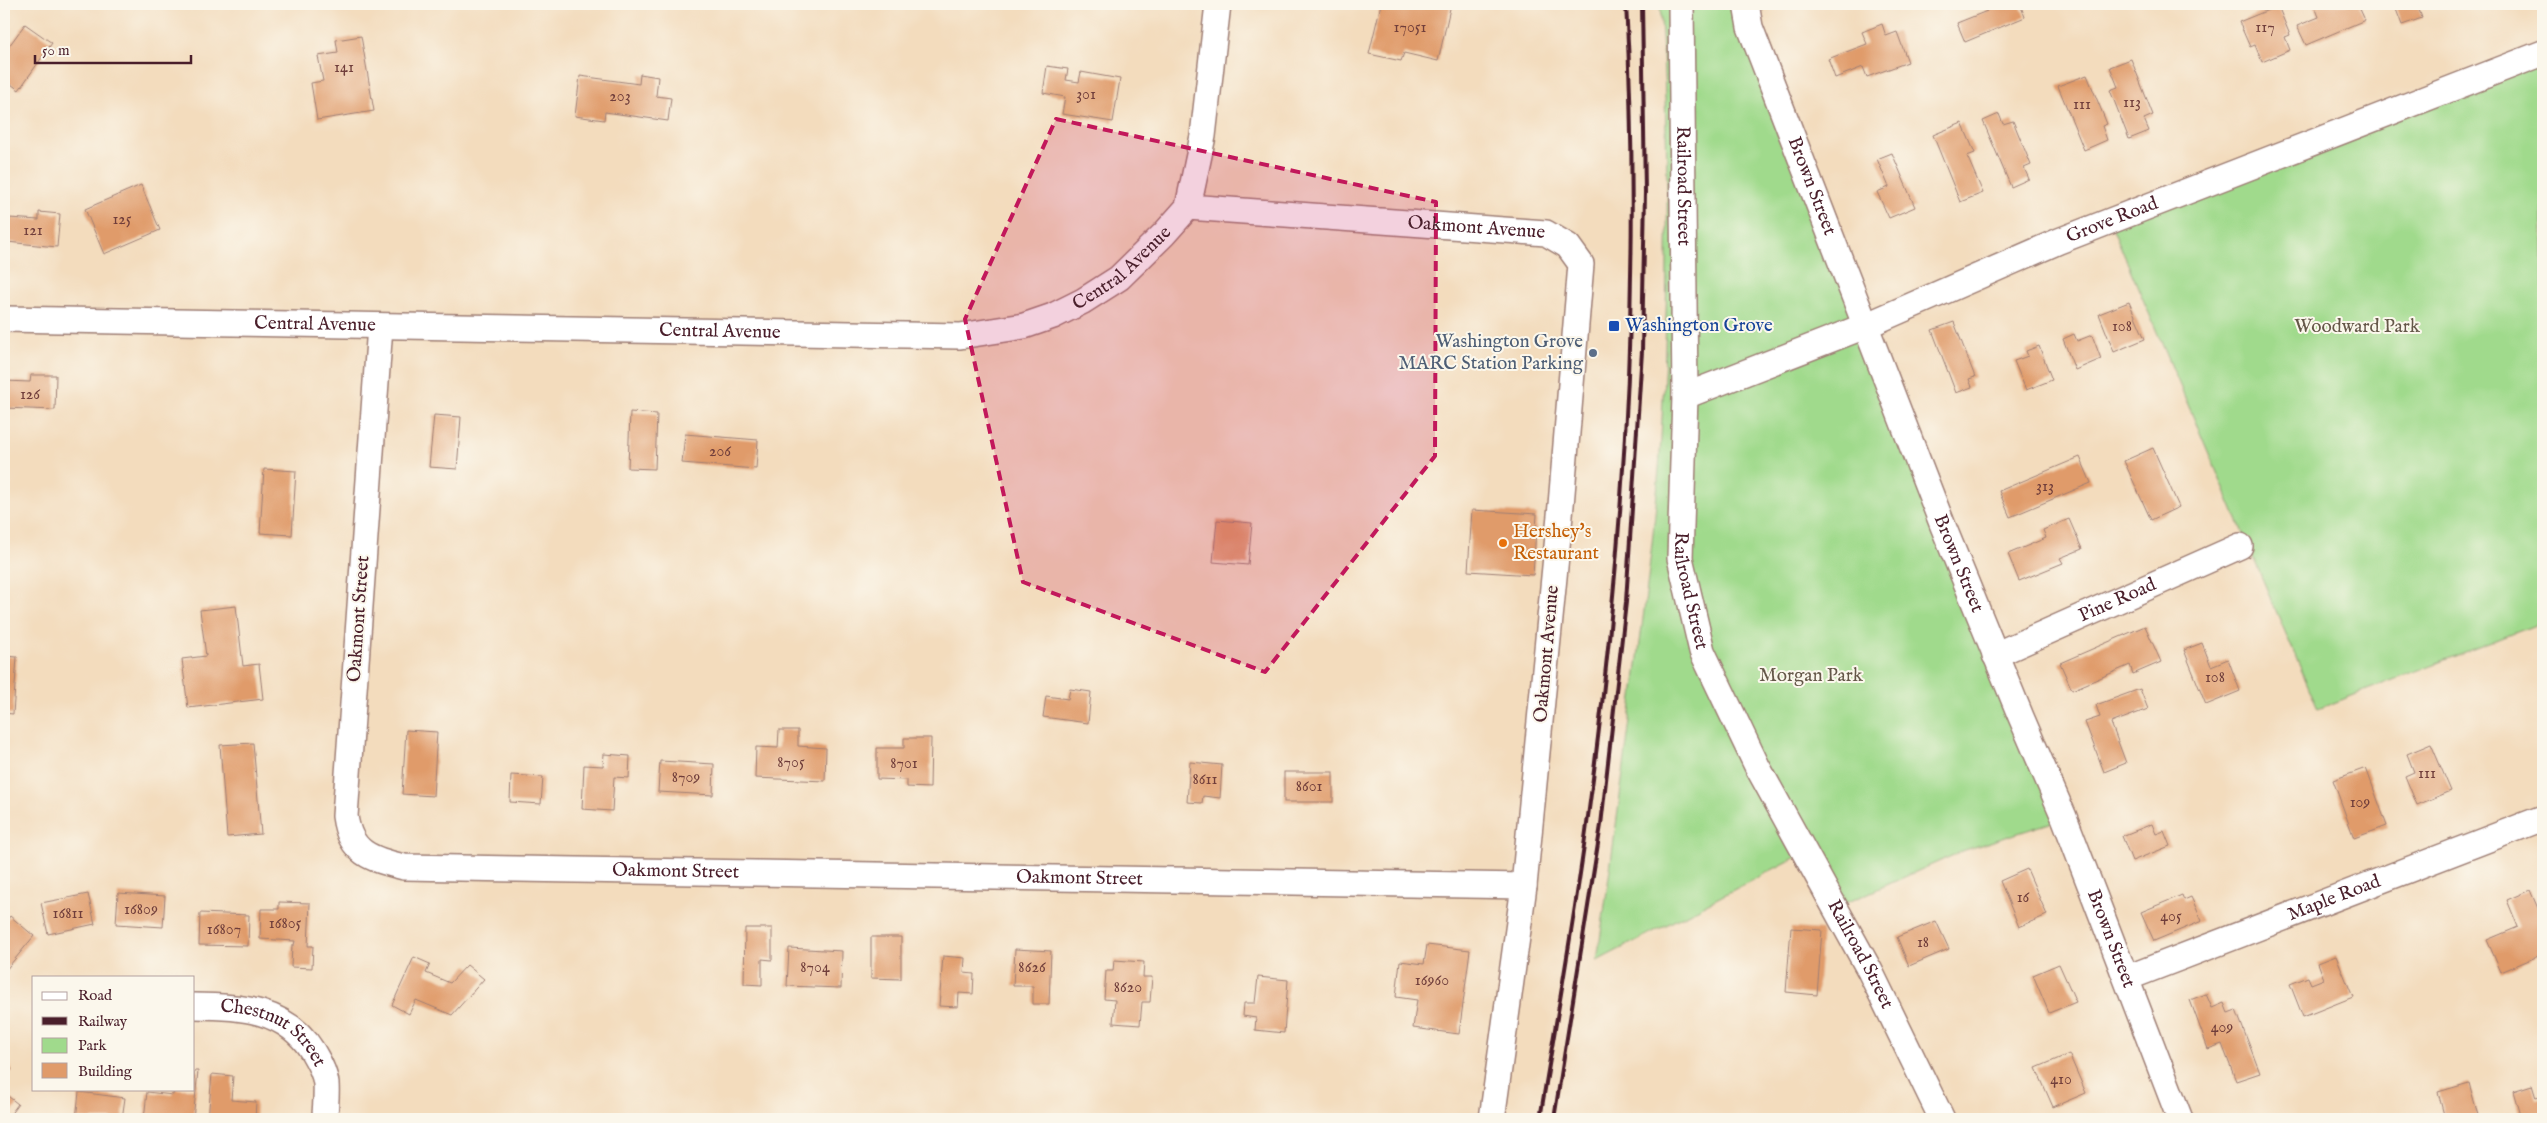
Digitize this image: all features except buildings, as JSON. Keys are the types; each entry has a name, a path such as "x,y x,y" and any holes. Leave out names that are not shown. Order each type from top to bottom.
{"street":[{"name":"Central Avenue","path":"4,319 960,336 1024,326 1053,316 1083,301 1119,278 1164,234 1188,207 1203,136 1218,4"},
{"name":"Railroad Street","path":"1681,4 1685,396 1680,558 1702,651 1758,766 1870,972 1942,1119"},
{"name":"Brown Street","path":"1746,4 1750,26 1865,326 1995,655 2064,818 2180,1119"},
{"name":"Grove Road","path":"1685,396 1865,326 2059,241 2543,53"},
{"name":"Oakmont Avenue","path":"1188,207 1546,232 1568,246 1581,264 1560,521 1524,886 1492,1119"},
{"name":"Oakmont Street","path":"380,326 345,816 347,832 358,848 373,859 404,867 1524,886"},
{"name":"Pine Road","path":"1995,655 2240,546"},
{"name":"Maple Road","path":"2127,978 2543,818"},
{"name":"Chestnut Street","path":"195,1006 233,1006 258,1010 297,1031 320,1063 326,1083 325,1119"}],"highlighted area":[{"path":"1056,119 1436,202 1435,456 1265,672 1023,582 965,319"}],"green space":[{"name":"Morgan Park","path":"1660,4 1739,4 2056,821 1965,850 1844,904 1812,849 1597,961 1652,544 1659,465 1664,384 1667,275 1666,112"},
{"name":"Woodward Park","path":"2543,55 2543,622 2318,709 2110,222"}],"railway":[{"path":"1540,1119 1571,935 1587,824 1611,620 1620,517 1626,415 1632,209 1626,4"},
{"path":"1554,1119 1601,825 1626,602 1642,351 1645,192 1642,4"}],"place":[{"name":"Washington Grove","path":"1614,326"},
{"name":"Washington Grove MARC Station Parking","path":"1593,353"},
{"name":"Hershey's Restaurant","path":"1503,543"}]}
